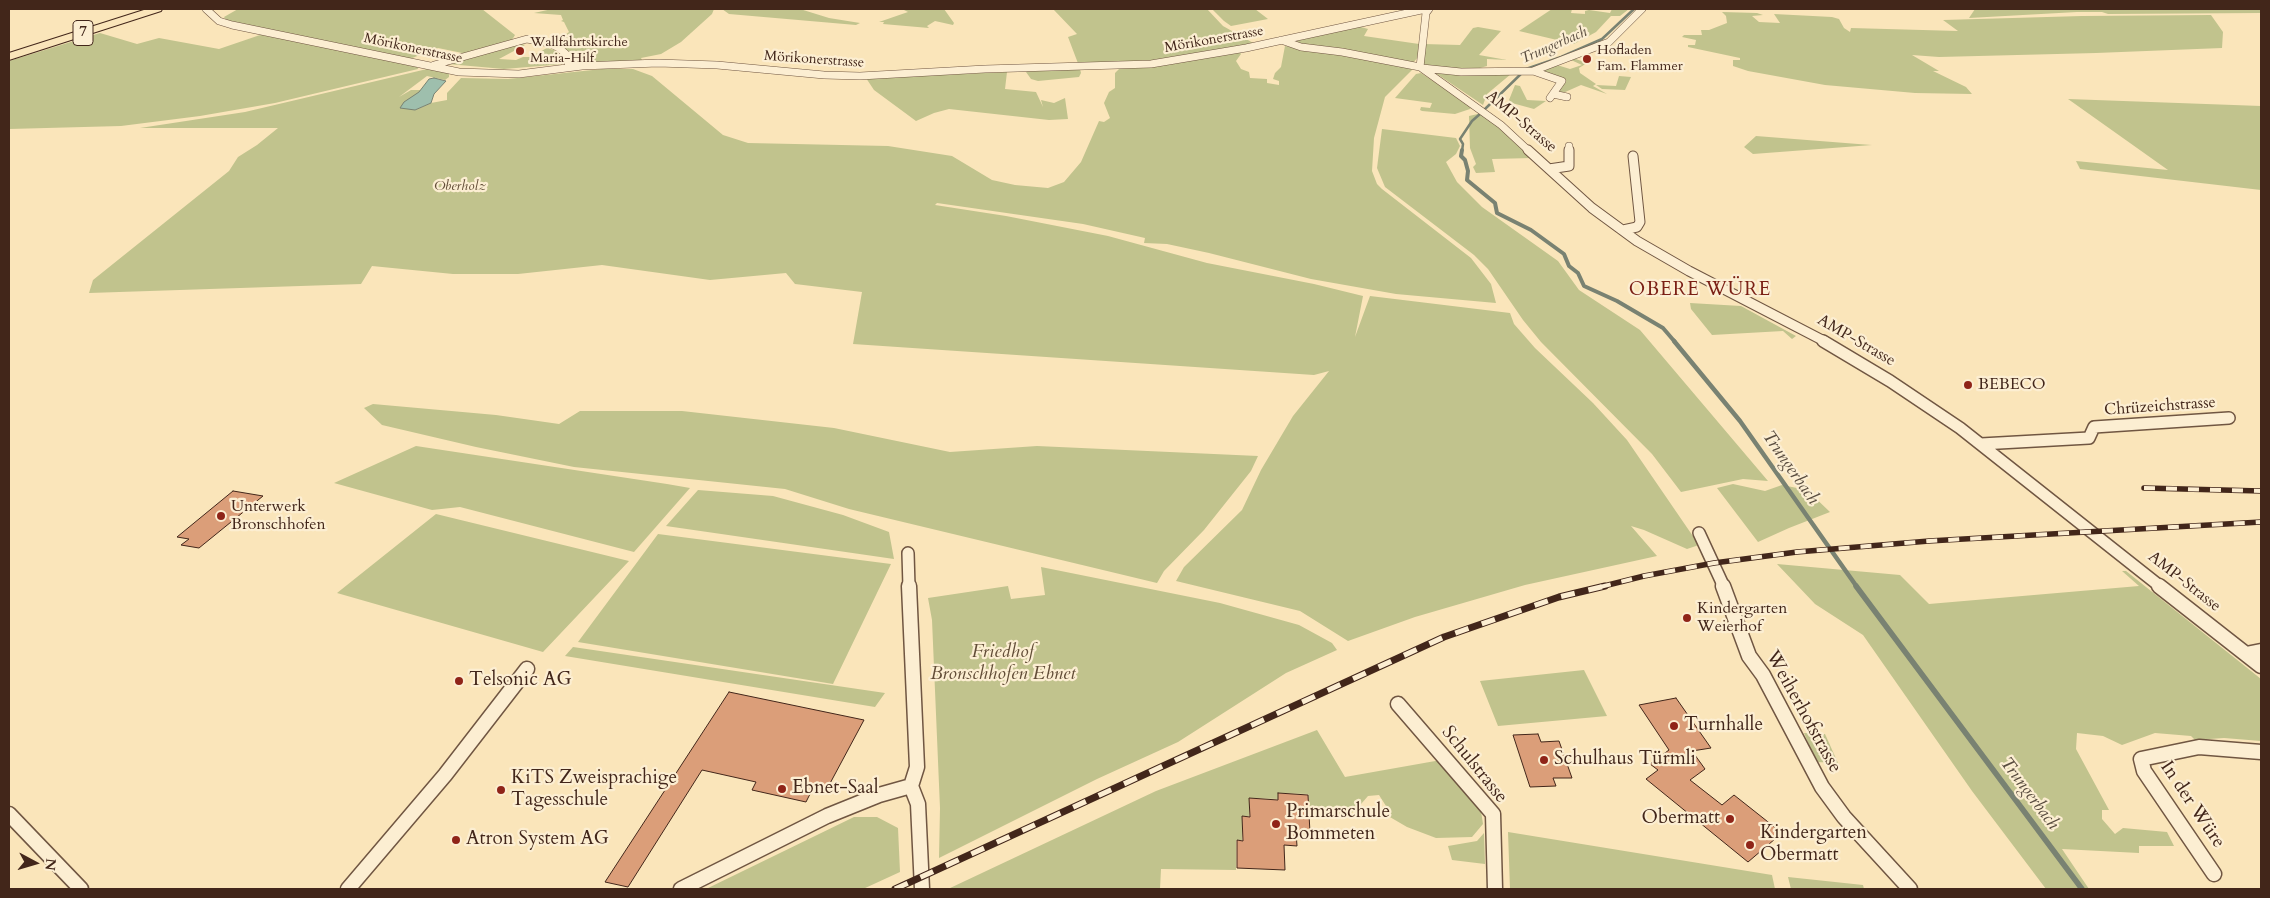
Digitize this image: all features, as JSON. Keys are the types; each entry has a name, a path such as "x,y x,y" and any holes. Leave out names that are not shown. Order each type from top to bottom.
{"main road":[{"name":"7","path":"9,57 157,9"}],"street":[{"name":"Mörikonerstrasse","path":"206,9 219,21 232,25 459,72 520,74 569,67 626,63 685,63 824,75 869,76 994,68 1138,65 1232,51 1427,9"},
{"path":"1427,9 1420,67 1461,72 1517,73 1531,72 1609,42 1642,9"},
{"path":"429,65 527,39 549,43 559,48 567,56 569,67"},
{"name":"AMP-Strasse","path":"1281,40 1301,47 1342,52 1420,67 1501,124 1592,208 1623,230 1689,272 1862,363 1932,408 1981,444 2261,666"},
{"path":"1531,72 1561,80 1551,96 1567,97"},
{"path":"1549,169 1569,166 1569,146"},
{"path":"1623,230 1637,227 1640,222 1633,156"},
{"name":"Chrüzeichstrasse","path":"1981,444 2089,438 2094,427 2229,418"},
{"name":"Weiherhofstrasse","path":"1698,532 1722,582 1749,656 1763,676 1822,787 1844,818 1910,889"},
{"path":"908,553 916,767 911,786 918,804 922,889"},
{"path":"2246,654 2261,651"},
{"path":"348,889 445,775 528,669"},
{"name":"Schulstrasse","path":"1398,704 1493,814 1496,889"},
{"name":"In der Würe","path":"2214,874 2144,771 2141,759 2199,747 2261,752"},
{"path":"681,889 827,816 888,792 911,786"},
{"path":"9,814 80,889"}],"green space":[{"path":"238,9 482,9 515,35 512,40 467,54 438,48 407,60 226,20 224,17"},
{"path":"552,9 714,9 712,14 681,42 661,54 641,58 643,62 582,64 572,61 566,51 557,46 557,42 573,34 565,35 569,32 564,22 561,21 563,20 561,15 534,13"},
{"path":"722,9 800,9 829,18 860,23 856,25 729,14"},
{"path":"902,9 944,9 954,23 953,25 935,21 927,26 929,28 883,24 884,22 879,22 908,12"},
{"path":"1053,9 1207,9 1223,26 1255,44 1149,62 1079,66 1068,37 1077,34"},
{"path":"1212,9 1255,9 1268,19 1231,26"},
{"path":"1552,9 1572,9 1571,13 1585,14 1585,11 1589,10 1610,13 1612,9 1629,9 1620,16 1611,16 1596,32 1574,44 1519,31"},
{"path":"1975,9 2261,9 2261,13 2108,14 2102,12 2077,12 1969,18"},
{"path":"1722,12 1757,13 1763,15 1752,16 1759,22 1780,23 1774,14 1832,17 1839,19 1844,28 1850,32 1851,28 1958,31 1943,20 2211,15 2223,32 2222,48 1939,57 1912,55 1939,71 1933,71 1966,87 1972,94 1915,93 1825,85 1748,71 1733,66 1733,60 1740,60 1740,58 1688,47 1688,45 1695,45 1696,40 1682,37 1684,35 1702,35 1701,30 1709,30 1727,23 1726,16"},
{"path":"1354,25 1368,29 1364,36 1419,44 1418,57 1413,63 1295,45 1293,41"},
{"path":"1478,27 1501,31 1479,55 1507,60 1487,59 1487,66 1480,68 1490,70 1428,67 1421,63 1426,49 1423,44 1460,45 1473,28"},
{"path":"100,33 137,44 159,38 219,49 263,34 417,66 418,69 275,103 200,116 121,126 9,129 9,61"},
{"path":"525,42 522,44 525,45 499,59 516,60 530,57 547,48 554,50 565,60 564,64 504,69 448,64"},
{"name":"Oberholz","path":"1285,46 1409,66 1412,70 1385,97 1374,138 1372,171 1377,184 1382,189 1471,258 1491,284 1496,303 1396,294 1311,279 1167,244 1144,243 1145,238 1083,224 937,203 935,205 1006,216 1108,236 1207,263 1314,284 1363,296 1355,337 1370,296 1510,313 1514,324 1535,348 1593,403 1627,440 1699,545 1687,549 1631,526 1657,556 1525,585 1415,617 1348,641 1300,611 1176,581 1184,567 1242,510 1261,470 1293,416 1329,371 1314,375 853,344 862,292 795,284 786,273 710,280 602,265 518,274 453,274 372,266 361,284 89,293 93,280 229,171 238,157 278,128 140,128 245,112 427,69 449,73 449,77 445,80 427,76 399,97 411,90 421,90 415,110 431,103 447,100 447,93 461,78 508,79 602,69 633,69 652,76 723,135 748,143 888,146 952,156 992,180 1015,185 1048,188 1064,182 1081,162 1099,121 1104,122 1110,118 1104,103 1109,92 1115,88 1115,73 1120,68 1240,52 1241,54 1236,61 1241,69 1249,72 1250,78 1267,79 1267,83 1279,85 1279,81 1273,79 1275,73 1281,67"},
{"path":"1573,58 1587,63 1579,68 1580,73 1596,84 1593,86 1607,94 1581,85 1563,93 1557,93 1565,83 1565,80 1543,74 1545,71 1542,70 1557,65 1570,69 1582,65 1571,60"},
{"path":"1029,69 1080,69 1081,73 1079,77 1038,81 1031,79 1026,72"},
{"path":"1007,72 1005,89 1036,92 1043,107 1041,100 1054,103 1065,98 1068,119 1049,120 949,109 916,121 874,90 866,78"},
{"path":"1434,72 1511,74 1487,94 1483,105"},
{"path":"1421,73 1472,107 1455,114 1422,111 1420,110 1421,107 1430,108 1432,103 1395,98 1416,74"},
{"path":"1619,76 1631,77 1625,90 1602,89 1596,85 1616,86"},
{"path":"1515,85 1520,86 1527,100 1546,101 1534,109 1512,103 1509,100"},
{"path":"2068,99 2261,106 2261,190 2080,169 2076,161 2168,170"},
{"path":"1482,113 1500,127 1532,158 1492,159 1495,172 1476,173 1473,167 1476,164 1470,148 1469,116"},
{"path":"1382,129 1456,138 1460,146 1456,154 1446,162 1457,182 1482,207 1558,261 1579,290 1640,330 1768,481 1743,479 1681,492 1652,454 1541,342 1523,320 1488,269 1474,255 1385,187 1377,168"},
{"path":"1756,136 1872,145 1753,154 1744,147"},
{"path":"1690,303 1741,306 1796,336 1792,339 1783,331 1712,335 1691,309"},
{"path":"373,404 496,415 559,424 580,411 682,411 834,428 950,452 1037,446 1258,456 1251,471 1204,530 1164,571 1157,583 849,509 785,489 574,467 476,447 382,425 364,408"},
{"path":"416,446 690,488 634,552 460,507 432,510 334,483"},
{"path":"1733,484 1765,491 1782,485 1807,490 1830,512 1758,542 1717,488"},
{"path":"698,490 773,496 843,515 889,532 894,559 666,526"},
{"path":"436,514 629,561 543,652 337,593"},
{"path":"658,534 891,564 833,684 578,642"},
{"path":"1777,564 1900,575 1929,604 2139,586 2122,571 2126,571 2261,679 2261,741 2224,738 2195,740 2191,736 2155,733 2122,745 2103,736 2077,733 2076,749 2109,810 2102,810 2102,819 2115,834 2123,828 2167,832 2174,846 2139,846 2139,853 2062,849 2089,889 2046,889 1972,791 1863,635 1815,604"},
{"name":"Friedhof Bronschhofen Ebnet","path":"1041,567 1220,603 1299,625 1332,643 1337,650 1286,673 1178,742 1097,779 939,858 940,808 932,620 928,598 1008,586 1011,599 1045,595"},
{"path":"573,647 885,693 875,707 565,656"},
{"path":"1584,670 1607,716 1498,726 1480,681"},
{"path":"1317,730 1345,777 1441,760 1481,811 1483,824 1472,837 1436,838 1407,827 1383,813 1386,806 1379,795 1368,796 1355,811 1341,818 1311,817 1308,794 1278,793 1278,799 1249,798 1249,816 1242,816 1242,840 1236,840 1236,870 1161,869 1160,889 948,889 1156,791"},
{"path":"1804,733 1825,734 1838,763 1816,762"},
{"path":"854,817 877,817 898,828 900,872 863,889 706,889"},
{"path":"1508,832 1772,875 1775,889 1510,889"},
{"path":"1484,833 1485,864 1452,860 1448,846 1477,841"},
{"path":"1788,877 1863,885 1864,889 1791,889"}],"shaded area":[{"path":"434,78 446,81 434,94 431,103 415,110 400,108 404,102 419,92 429,79"}],"building":[{"name":"Unterwerk Bronschhofen","path":"233,491 263,496 199,548 181,545 189,539 177,537"},
{"name":"Ebnet-Saal","path":"729,692 864,720 827,789 814,786 806,802 752,790 756,782 702,770 628,887 605,882"},
{"name":"Obermatt","path":"1676,698 1711,748 1692,751 1705,769 1690,780 1722,805 1734,795 1782,833 1748,862 1646,779 1658,770 1650,764 1669,750 1639,705"},
{"name":"Schulhaus Türmli","path":"1538,734 1541,742 1559,741 1572,778 1553,778 1556,786 1530,787 1513,735"},
{"name":"Primarschule Bommeten","path":"1278,793 1308,795 1310,833 1296,832 1297,846 1284,845 1285,870 1237,868 1237,840 1243,841 1242,816 1250,817 1249,798 1278,800"}],"waterway":[{"name":"Trungerbach","path":"1485,109 1526,69 1561,57 1602,39 1634,9"},
{"name":"Trungerbach","path":"1462,151 1463,144 1460,139 1472,121 1480,114"},
{"name":"Trungerbach","path":"1462,150 1461,156 1465,160 1468,171 1467,180 1495,203 1497,213 1531,230 1564,254 1569,266 1578,273 1584,286 1617,301 1663,328 1675,342"},
{"name":"Trungerbach","path":"1674,341 1740,421 1857,587"},
{"name":"Trungerbach","path":"1856,586 2082,889"}],"railway":[{"path":"2144,488 2261,491"},
{"path":"1600,587 1644,576 1714,563 1797,552 1929,541 2261,522"},
{"path":"895,889 1444,637 1559,597 1605,586"}],"place":[{"name":"Wallfahrtskirche Maria-Hilf","path":"520,51"},
{"name":"Hofladen Fam. Flammer","path":"1587,59"},
{"name":"BEBECO","path":"1968,385"},
{"name":"Unterwerk Bronschhofen","path":"221,516"},
{"name":"Kindergarten Weierhof","path":"1687,618"},
{"name":"Telsonic AG","path":"459,681"},
{"name":"Turnhalle","path":"1674,726"},
{"name":"Schulhaus Türmli","path":"1544,760"},
{"name":"Ebnet-Saal","path":"782,789"},
{"name":"KiTS Zweisprachige Tagesschule","path":"501,790"},
{"name":"Obermatt","path":"1730,819"},
{"name":"Primarschule Bommeten","path":"1276,824"},
{"name":"Atron System AG","path":"456,840"},
{"name":"Kindergarten Obermatt","path":"1750,845"}],"district":[{"name":"OBERE WÜRE","path":"1700,291"}]}
